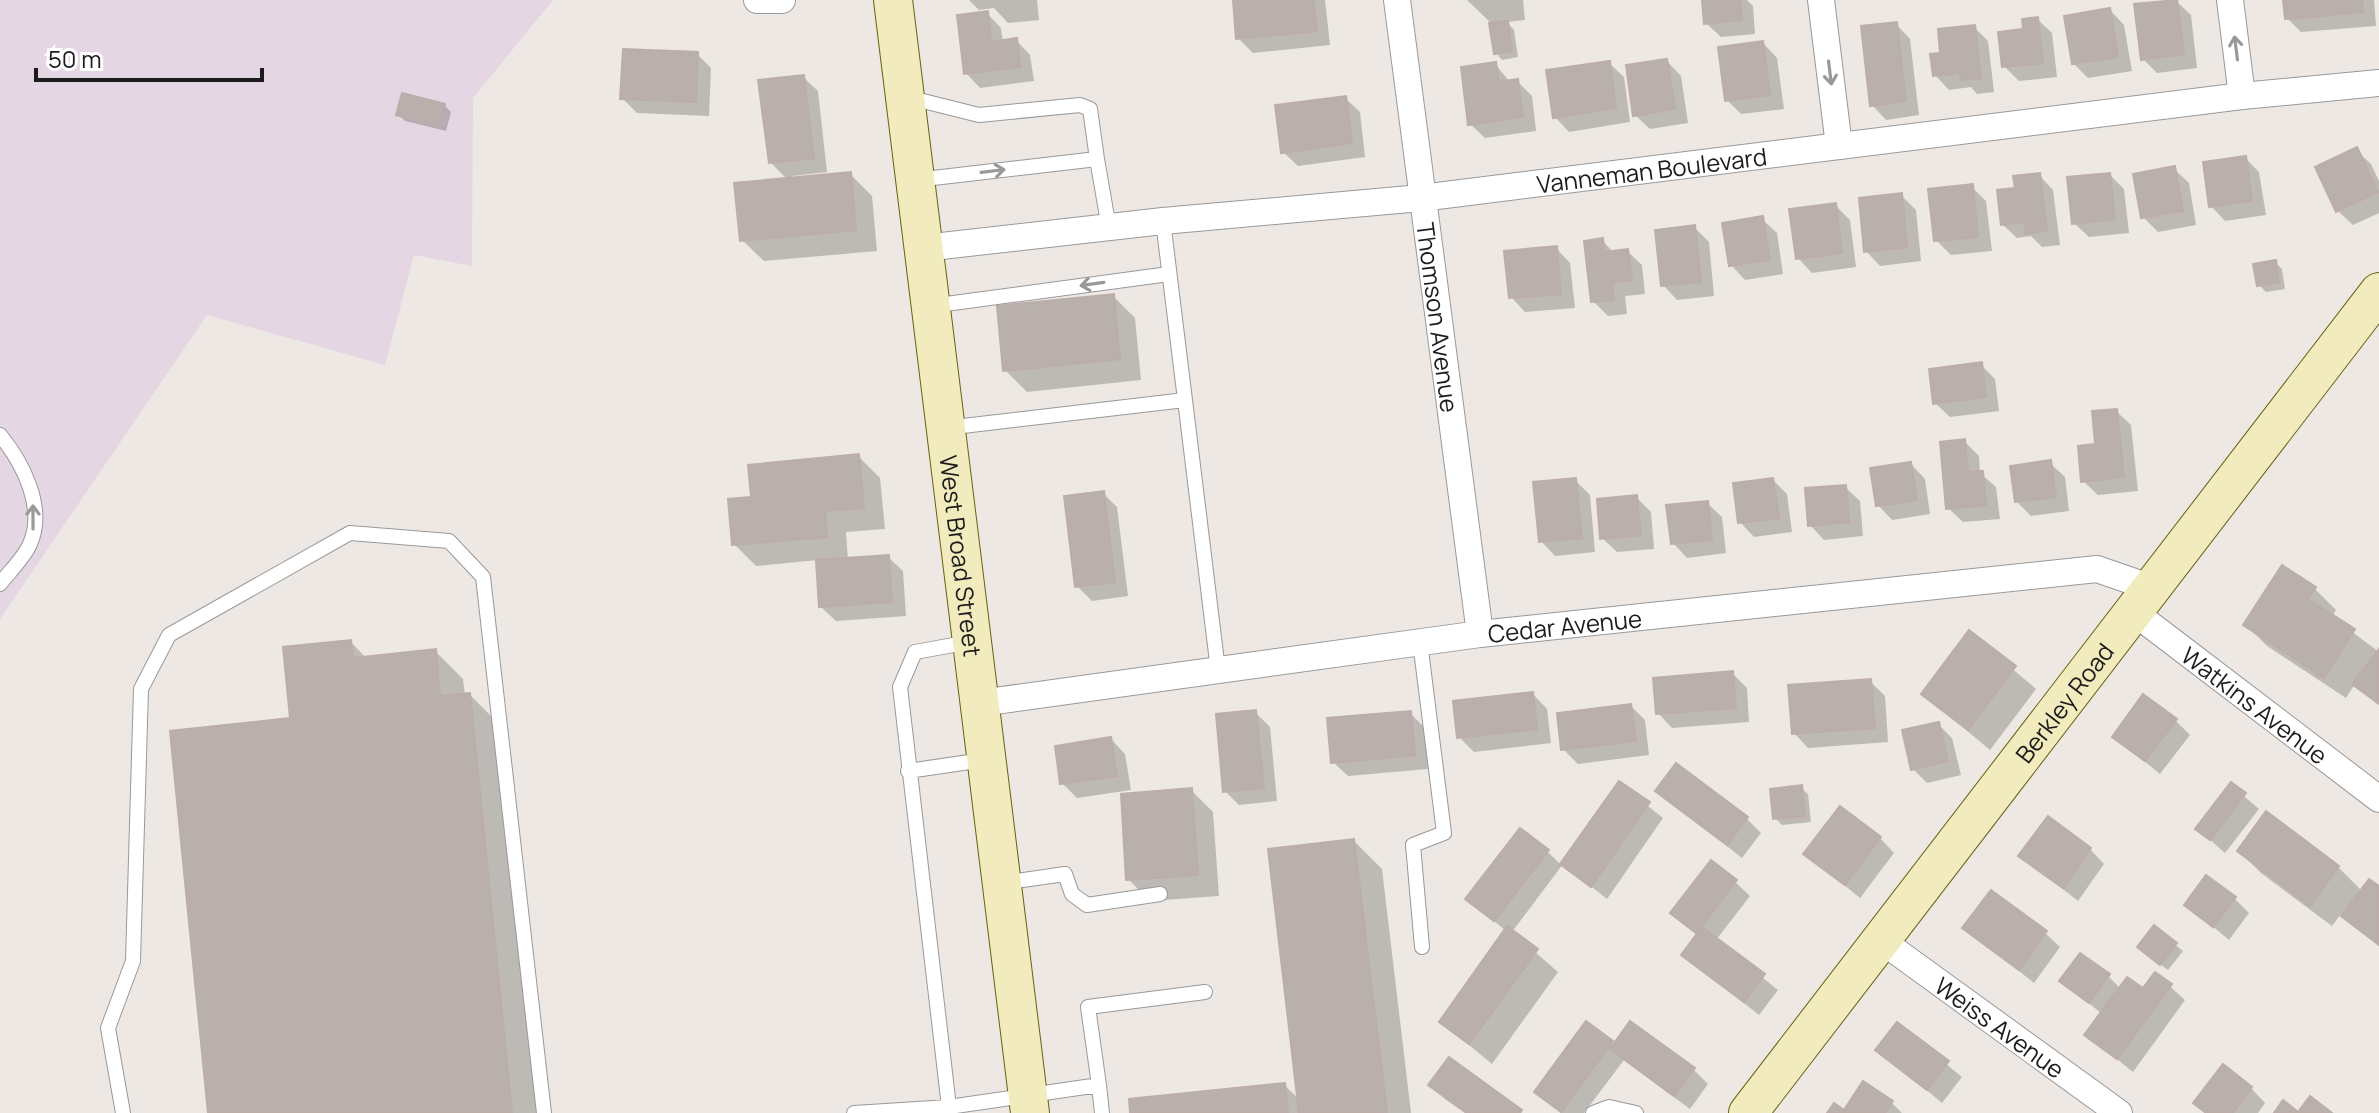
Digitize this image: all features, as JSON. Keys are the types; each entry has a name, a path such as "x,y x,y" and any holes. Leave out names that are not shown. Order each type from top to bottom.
{"main road":[{"name":"West Broad Street","path":"893,0 1029,1104"},
{"name":"Berkley Road","path":"1748,1113 2140,599 2379,292"}],"street":[{"path":"757,0 782,0"},
{"name":"Thomson Avenue","path":"1397,0 1480,634"},
{"path":"1821,0 1839,146"},
{"path":"2230,0 2242,96"},
{"name":"Vanneman Boulevard","path":"924,248 1163,221 1421,198 2242,96 2379,83"},
{"name":"Cedar Avenue","path":"980,703 1480,634 2097,569 2140,599"},
{"name":"Watkins Avenue","path":"2140,599 2379,799"},
{"name":"Weiss Avenue","path":"1882,941 2119,1113"}],"lane":[{"path":"905,96 979,115 1080,105 1090,109 1109,228"},
{"path":"916,180 1097,159"},
{"path":"1163,221 1218,670"},
{"path":"931,306 1169,274"},
{"path":"946,428 1185,400"},
{"path":"0,435 25,474 37,516 30,545 0,584"},
{"path":"123,1113 108,1028 133,961 141,689 169,635 350,533 449,541 483,577 544,1113"},
{"path":"949,1107 900,687 915,652 972,641"},
{"path":"1420,642 1444,833 1413,845 1422,947"},
{"path":"908,771 987,760"},
{"path":"1002,883 1065,874 1072,894 1087,905 1160,894"},
{"path":"1102,1113 1088,1007 1205,992"},
{"path":"854,1113 1029,1104 1099,1085"},
{"path":"1593,1113 1609,1107 1636,1113"}],"shaded area":[{"path":"0,0 553,0 473,98 472,266 414,255 385,365 207,315 0,619"}],"building":[{"path":"1233,0 1313,0 1317,31 1236,39"},
{"path":"1702,0 1740,0 1742,20 1704,24"},
{"path":"2177,0 2184,54 2141,60 2134,4"},
{"path":"2283,0 2362,0 2363,12 2285,19"},
{"path":"2110,8 2118,57 2072,64 2064,16"},
{"path":"988,11 991,42 1017,38 1020,67 964,74 957,15"},
{"path":"2038,17 2043,63 2002,67 1998,32 2023,29 2022,19"},
{"path":"1508,21 1512,51 1494,54 1489,23"},
{"path":"1897,22 1906,101 1870,106 1861,26"},
{"path":"1975,25 1981,78 1961,80 1960,73 1933,76 1930,54 1940,53 1938,29"},
{"path":"1763,41 1770,95 1725,101 1718,47"},
{"path":"623,49 698,52 696,102 620,99"},
{"path":"1667,59 1675,109 1633,116 1626,65"},
{"path":"1610,61 1616,108 1553,118 1546,70"},
{"path":"1496,62 1499,82 1518,79 1523,117 1468,125 1461,67"},
{"path":"804,75 814,158 769,163 758,80"},
{"path":"402,93 445,104 439,126 396,115"},
{"path":"1346,96 1352,143 1281,153 1275,105"},
{"path":"2357,147 2378,192 2336,212 2315,167"},
{"path":"2246,156 2252,201 2209,207 2203,162"},
{"path":"2175,166 2183,211 2141,218 2133,174"},
{"path":"851,172 856,230 740,241 734,183"},
{"path":"2040,173 2047,231 2026,234 2024,222 2001,225 1997,190 2015,188 2013,176"},
{"path":"2110,173 2115,219 2072,224 2067,177"},
{"path":"1973,184 1978,237 1934,241 1928,189"},
{"path":"1902,193 1907,247 1864,252 1859,198"},
{"path":"1836,203 1842,253 1796,259 1789,209"},
{"path":"1763,216 1770,260 1729,266 1722,223"},
{"path":"1695,225 1701,282 1661,286 1655,230"},
{"path":"1603,238 1604,252 1628,249 1632,280 1612,282 1614,300 1591,302 1584,241"},
{"path":"1557,246 1561,294 1509,298 1504,251"},
{"path":"2276,260 2279,282 2257,286 2253,264"},
{"path":"1114,294 1120,359 1003,371 997,306"},
{"path":"1982,362 1986,397 1933,404 1929,369"},
{"path":"2117,409 2124,477 2081,482 2078,446 2095,444 2092,411"},
{"path":"1965,439 1968,472 1983,471 1986,505 1946,509 1940,442"},
{"path":"859,454 864,508 825,511 827,537 732,545 728,499 751,497 748,465"},
{"path":"2051,460 2056,497 2015,502 2010,466"},
{"path":"1911,462 1917,500 1876,506 1870,468"},
{"path":"1576,478 1582,538 1539,542 1533,482"},
{"path":"1773,478 1779,518 1738,523 1733,483"},
{"path":"1846,485 1849,522 1808,526 1805,488"},
{"path":"1104,491 1115,582 1075,587 1064,496"},
{"path":"1637,495 1641,535 1600,539 1597,499"},
{"path":"1708,501 1712,540 1671,544 1666,505"},
{"path":"889,555 892,602 819,607 816,560"},
{"path":"2282,565 2316,587 2308,599 2355,629 2324,678 2243,625"},
{"path":"1969,630 2016,666 1968,730 1921,694"},
{"path":"351,640 353,658 436,649 440,696 470,693 512,1113 208,1113 170,731 290,718 283,647"},
{"path":"2379,649 2379,704 2352,684"},
{"path":"1733,671 1736,708 1656,714 1653,678"},
{"path":"1871,679 1875,728 1792,734 1788,685"},
{"path":"1533,692 1537,729 1457,738 1453,701"},
{"path":"2143,694 2177,719 2145,761 2112,737"},
{"path":"1631,704 1636,741 1561,750 1557,713"},
{"path":"1256,710 1264,788 1223,792 1216,714"},
{"path":"1411,711 1415,755 1331,763 1327,718"},
{"path":"1939,722 1948,761 1911,770 1902,730"},
{"path":"1111,737 1117,776 1060,784 1055,746"},
{"path":"1676,763 1748,817 1727,845 1655,791"},
{"path":"1619,781 1650,802 1591,887 1560,864"},
{"path":"2231,782 2246,793 2210,840 2195,829"},
{"path":"1802,785 1805,816 1773,819 1770,789"},
{"path":"1192,788 1198,875 1126,880 1121,794"},
{"path":"1840,806 1881,837 1845,885 1803,854"},
{"path":"2266,811 2339,866 2310,906 2237,851"},
{"path":"2048,816 2091,848 2063,888 2018,856"},
{"path":"1520,828 1549,850 1494,921 1465,899"},
{"path":"1354,839 1387,1113 1299,1113 1268,849"},
{"path":"1711,860 1737,880 1696,933 1670,913"},
{"path":"2206,875 2236,897 2213,927 2184,905"},
{"path":"2369,879 2379,886 2379,945 2341,916"},
{"path":"1991,890 2047,931 2019,970 1962,928"},
{"path":"2154,925 2177,943 2160,965 2137,947"},
{"path":"1507,926 1538,949 1469,1044 1439,1022"},
{"path":"1702,927 1765,974 1744,1002 1681,955"},
{"path":"2080,953 2110,974 2089,1003 2059,981"},
{"path":"2155,972 2172,984 2117,1059 2084,1035 2127,977 2143,988"},
{"path":"1586,1021 1613,1041 1561,1112 1534,1092"},
{"path":"1630,1021 1695,1068 1674,1096 1610,1049"},
{"path":"1897,1022 1949,1061 1927,1090 1875,1050"},
{"path":"1449,1057 1522,1110 1520,1113 1467,1113 1428,1085"},
{"path":"2223,1064 2252,1087 2233,1113 2206,1113 2193,1103"},
{"path":"1863,1081 1893,1101 1885,1113 1827,1113 1834,1103 1844,1110"},
{"path":"1285,1083 1288,1113 1130,1113 1129,1099"},
{"path":"2310,1096 2332,1113 2274,1113 2283,1100 2298,1112"}]}
